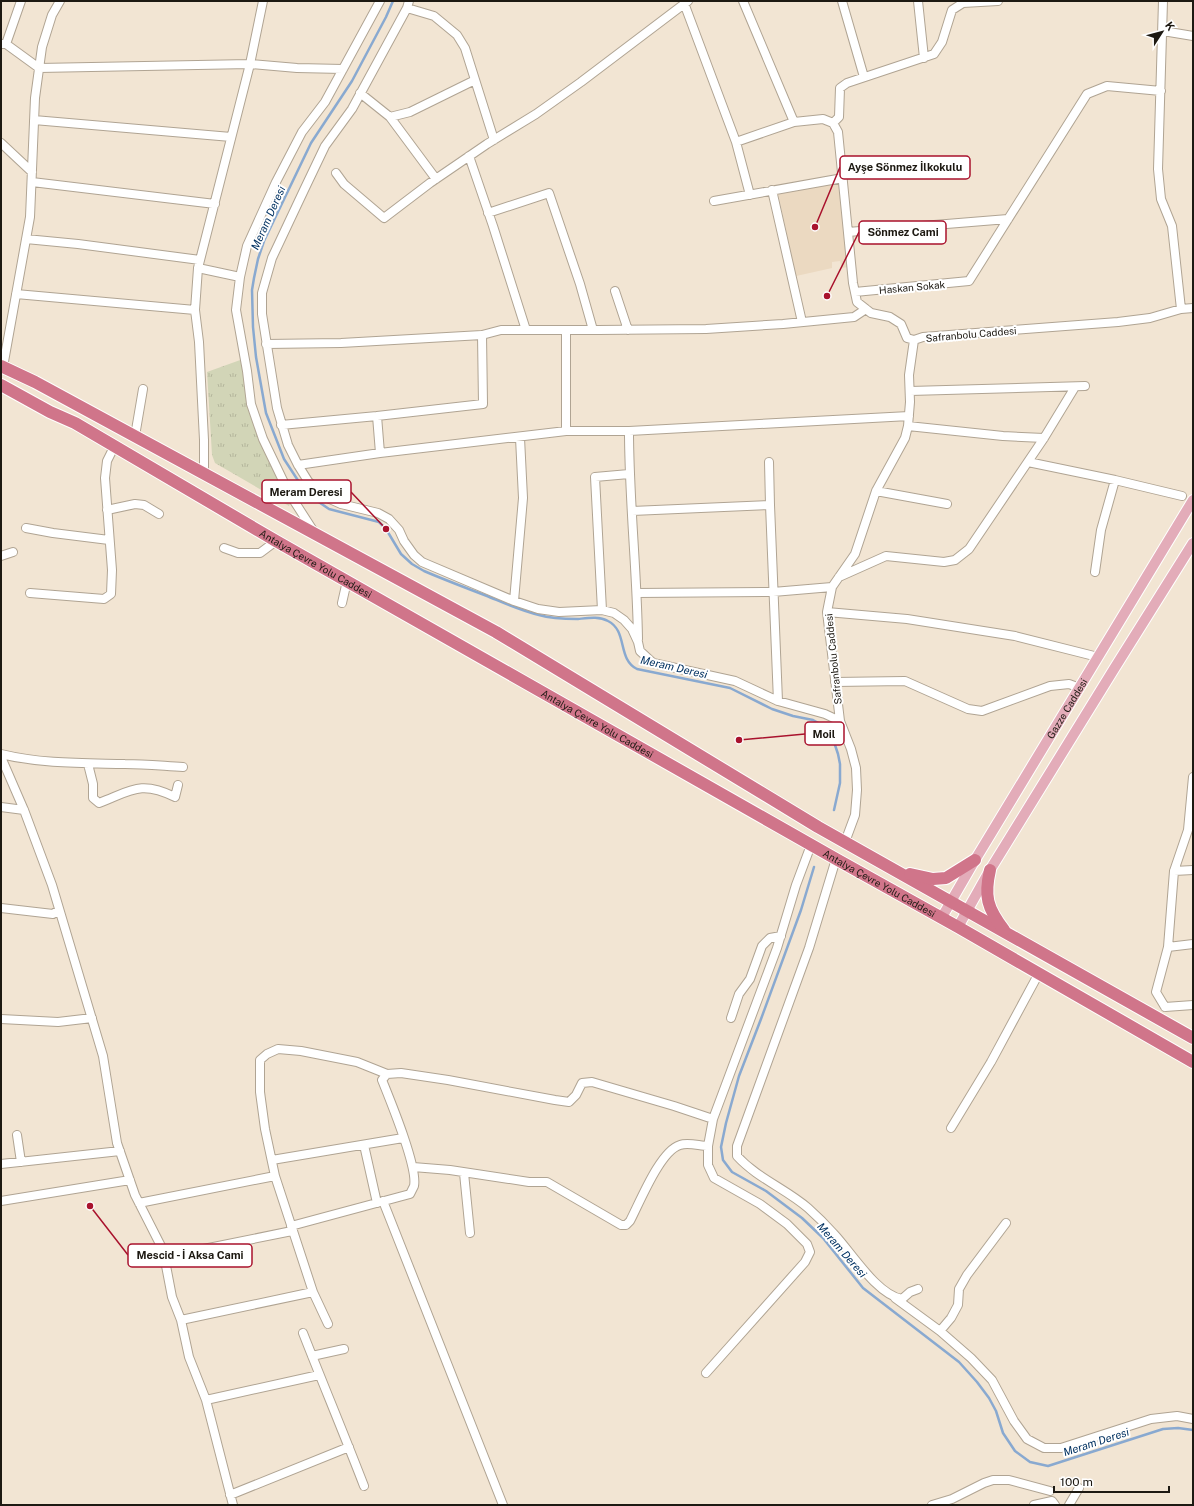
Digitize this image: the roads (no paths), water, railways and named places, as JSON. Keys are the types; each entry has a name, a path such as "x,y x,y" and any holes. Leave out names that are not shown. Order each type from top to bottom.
{"highway":[{"name":"Antalya Çevre Yolu Caddesi","path":"2,367 35,382 496,632 845,842 1193,1038"},
{"name":"Antalya Çevre Yolu Caddesi","path":"1,385 50,412 75,423 276,541 811,845 942,917 1193,1062"},
{"path":"896,871 920,877 946,878 975,860"},
{"path":"990,870 987,887 988,905 1007,934"}],"main road":[{"name":"Gazze Caddesi","path":"942,917 1193,500"},
{"name":"Gazze Caddesi","path":"958,927 990,870 1105,683 1191,549"}],"street":[{"path":"21,1 4,44 39,68 250,64 297,68 343,69"},
{"path":"2,367 30,217 35,98 42,47 52,14 60,1"},
{"path":"204,474 204,440 199,342 194,310 199,264 250,64 263,1"},
{"path":"315,534 289,493 263,439 251,404 247,371 236,310 240,276 247,246 276,182 302,132 325,102 380,1"},
{"path":"743,1 794,122"},
{"path":"842,1 864,77"},
{"path":"918,1 924,58"},
{"path":"833,123 839,117 840,88 847,83 934,54 942,42 952,10 963,3 998,1"},
{"path":"1163,1 1158,169 1162,198 1172,226 1181,309"},
{"path":"336,173 344,184 384,218 469,156 536,114 581,82 686,2 736,142 750,195"},
{"path":"494,140 465,48 456,35 434,16 408,5 352,109 326,146 272,258 262,292 262,314 281,425 288,445 298,465 308,480 323,496 341,504 378,513 389,519 399,530 404,541 414,555 422,562 514,601 538,609 560,612 602,610 614,613 624,620 632,630 638,642"},
{"path":"1163,31 1193,36"},
{"path":"390,117 410,112 475,80"},
{"path":"848,232 1008,219 1087,94 1107,86 1161,91"},
{"path":"360,93 390,117 436,179"},
{"path":"736,142 794,122 823,119 833,123 838,132 857,302 871,313 890,317 901,324 908,338 914,340"},
{"path":"34,120 231,137"},
{"path":"1,144 32,172"},
{"path":"469,156 526,330"},
{"path":"714,201 843,178"},
{"path":"32,182 214,204"},
{"path":"772,190 802,322"},
{"path":"488,213 549,193 580,284 593,330"},
{"name":"Haskan Sokak","path":"855,292 969,282 1008,219"},
{"path":"26,239 78,244 199,264 240,276"},
{"path":"615,291 628,330"},
{"path":"16,294 194,310"},
{"name":"Safranbolu Caddesi","path":"845,842 855,815 857,790 856,768 851,749 840,721 827,612 832,587 854,554 876,492 905,438 909,416 909,375 914,340 923,337 1118,322 1150,318 1181,309 1193,308"},
{"path":"266,344 341,343 482,334 501,330 706,329 854,317 866,309"},
{"path":"566,330 566,432"},
{"path":"281,425 483,404 482,334"},
{"path":"910,391 1085,386"},
{"path":"839,577 886,556 944,562 955,560 969,549 1044,438 1075,387"},
{"path":"135,436 143,389"},
{"path":"377,416 380,453"},
{"path":"298,465 380,453 566,432 629,431 909,416"},
{"path":"908,426 1003,436 1044,438"},
{"path":"629,431 629,474 638,593 638,642 640,651 653,663 735,681 778,701 825,714 840,721"},
{"path":"514,601 523,498 520,438"},
{"path":"30,593 104,599 111,594 112,570 105,478 107,461 114,447"},
{"path":"769,462 778,701"},
{"path":"1028,462 1182,496"},
{"path":"602,610 595,476 629,474"},
{"path":"1095,572 1101,530 1115,480"},
{"path":"876,492 947,504"},
{"path":"107,510 135,504 144,505 159,514"},
{"path":"632,511 770,505"},
{"path":"26,528 109,540"},
{"path":"224,548 238,553 260,553 276,541"},
{"path":"1,556 13,552"},
{"path":"342,603 347,581"},
{"path":"638,593 773,592 832,587"},
{"path":"827,612 907,619 1015,636 1098,657"},
{"path":"836,682 905,681 968,709 982,711 1050,686 1069,684 1080,688"},
{"path":"1,754 55,763 183,767"},
{"path":"1,757 24,810 52,885 103,1056 117,1143 139,1203 163,1250 172,1297 181,1320 189,1357 206,1400 233,1505"},
{"path":"88,764 93,784 92,798 98,803 135,788 147,788 163,791 175,797 178,785"},
{"path":"1165,1007 1156,992 1168,946 1174,871 1188,830 1193,777"},
{"path":"1,807 24,810"},
{"path":"706,1373 805,1262 810,1252 807,1244 788,1224 760,1204 714,1178 708,1165 708,1146 713,1119 781,936 796,885 811,845"},
{"path":"836,859 809,948 737,1146 737,1156 746,1166 808,1208 835,1235 867,1274 894,1298 940,1331 971,1358 992,1380 1014,1421 1027,1439 1044,1448 1061,1448 1151,1419 1177,1416 1193,1419"},
{"path":"1174,871 1193,870"},
{"path":"1,908 53,914 59,910"},
{"path":"731,1018 739,994 750,979 762,946 770,938 781,936"},
{"path":"1168,946 1193,944"},
{"path":"951,1128 991,1062 1039,973"},
{"path":"1165,1007 1193,1005"},
{"path":"1158,1018 1165,1007"},
{"path":"1,1019 58,1022 92,1018"},
{"path":"328,1324 313,1292 291,1229 275,1176 264,1129 260,1092 260,1060 267,1054 278,1049 301,1050 358,1062 387,1074 401,1073 440,1079 569,1102 576,1095 582,1083 592,1082 713,1119"},
{"path":"164,1257 291,1229 410,1194 414,1185 413,1167 382,1080 387,1074"},
{"path":"17,1134 22,1162"},
{"path":"272,1160 403,1138"},
{"path":"413,1167 529,1182 547,1182 621,1225 626,1225 630,1221 656,1170 668,1152 681,1144 708,1146"},
{"path":"364,1145 380,1202 503,1505"},
{"path":"1,1164 120,1151"},
{"path":"464,1173 470,1233"},
{"path":"139,1203 275,1176"},
{"path":"1,1201 130,1180"},
{"path":"940,1331 951,1318 958,1305 959,1289 1006,1223"},
{"path":"894,1298 902,1299 910,1292 918,1289"},
{"path":"181,1320 313,1292"},
{"path":"303,1333 364,1486"},
{"path":"312,1356 344,1349"},
{"path":"206,1400 319,1375"},
{"path":"230,1496 349,1447"},
{"path":"932,1505 952,1499 993,1480 1010,1480 1051,1487 1053,1503 1034,1505"},
{"path":"1069,1505 1079,1488"}],"waterway":[{"name":"Meram Deresi","path":"393,1 352,81 311,143 264,241 258,259 252,290 253,327 256,357 266,413 284,459 310,496 329,509 379,522 386,529 401,554 412,564 424,571 513,607 532,613 558,618 605,619 618,631 627,659 637,669 730,688 772,709 793,716 813,720 822,725 833,739 840,764 840,783 834,810"},
{"name":"Meram Deresi","path":"814,867 801,910 739,1076 721,1147 723,1160 732,1172 766,1191 802,1218 823,1238 863,1288 959,1362 989,1398 996,1411 1003,1433 1015,1451 1030,1462 1048,1466 1163,1429 1178,1428 1193,1430"}],"place":[{"name":"Ayşe Sönmez İlkokulu","path":"815,227"},
{"name":"Sönmez Cami","path":"827,296"},
{"name":"Meram Deresi","path":"386,529"},
{"name":"Moil","path":"739,740"},
{"name":"Mescid - İ Aksa Cami","path":"90,1206"}]}
